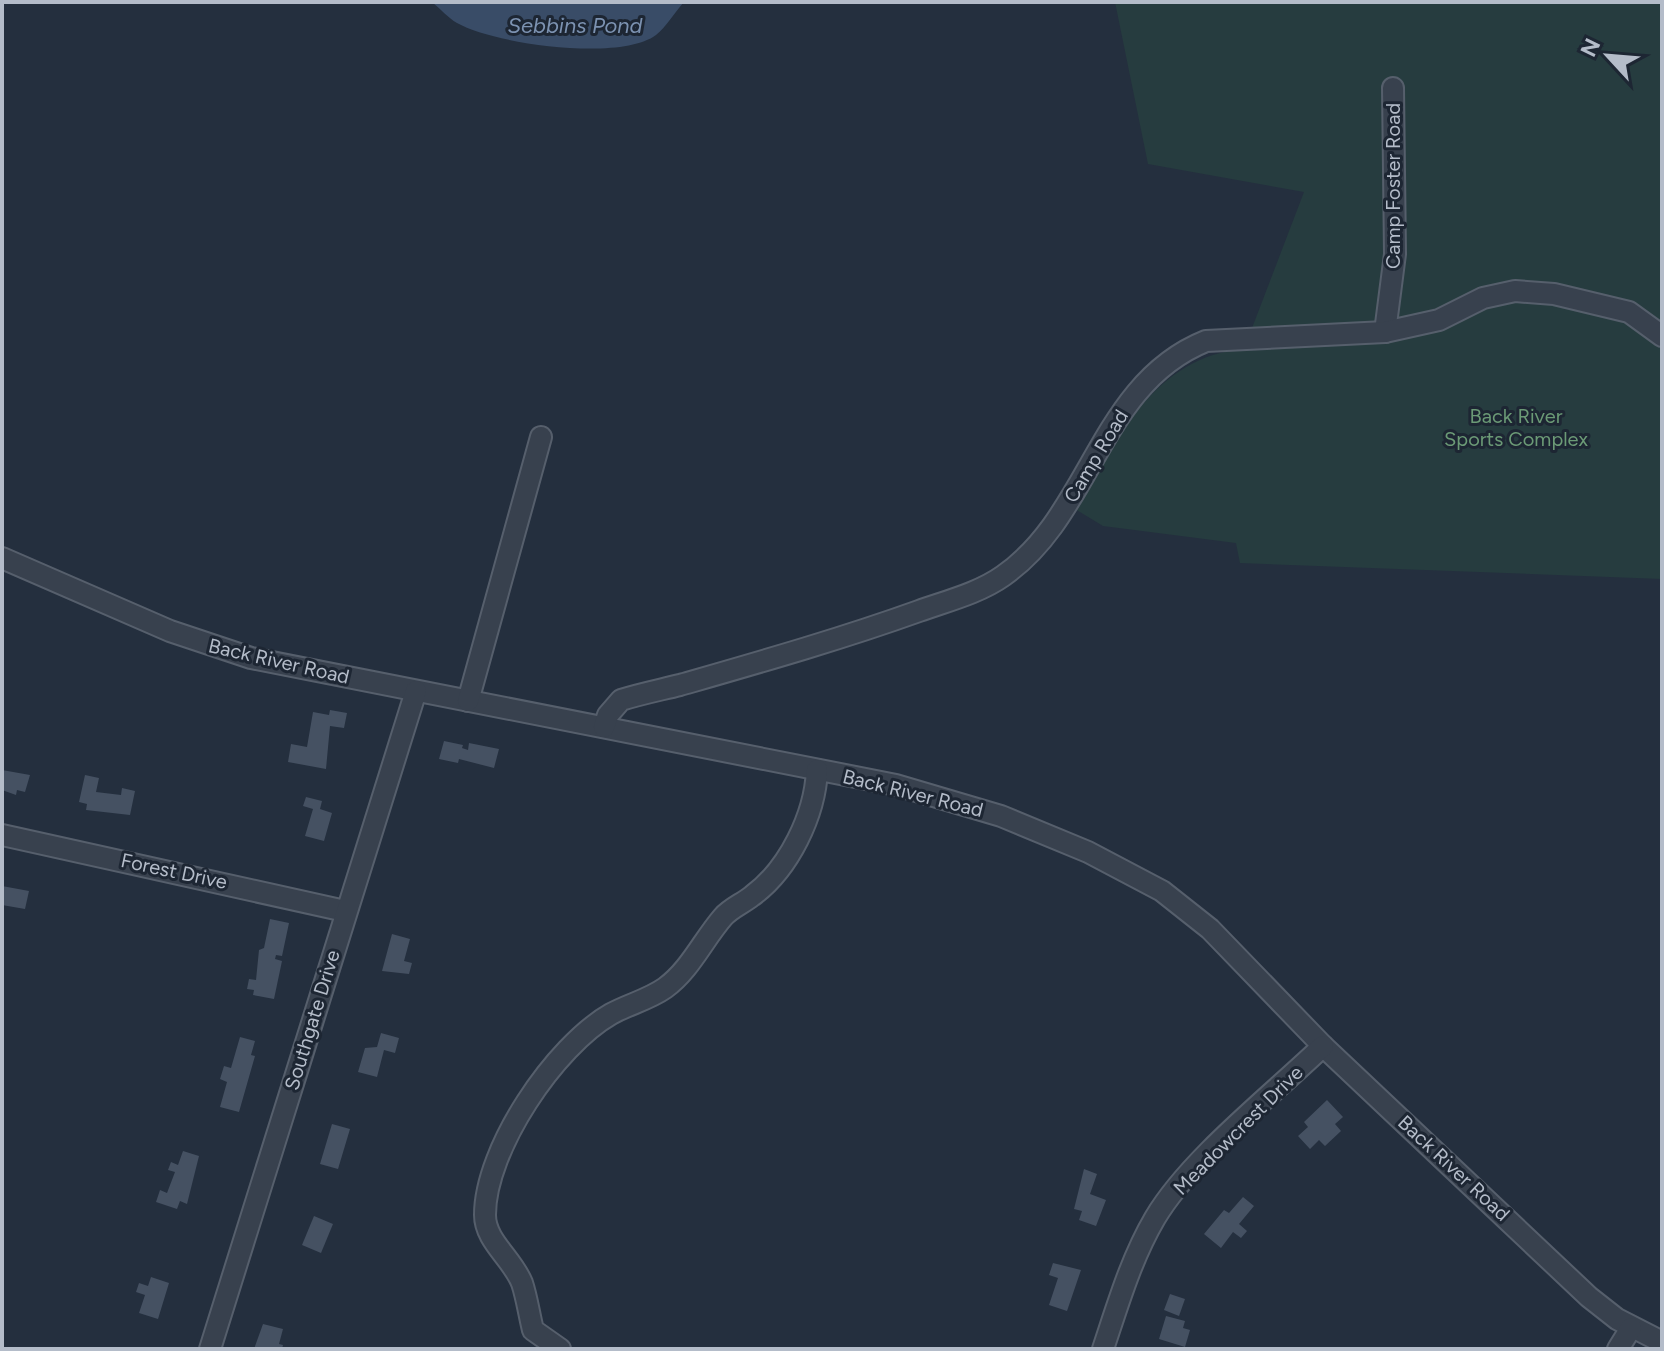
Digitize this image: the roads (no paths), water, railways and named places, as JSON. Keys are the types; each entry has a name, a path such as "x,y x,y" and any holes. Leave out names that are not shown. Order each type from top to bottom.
{"street":[{"name":"Camp Foster Road","path":"1385,332 1395,254 1393,88"},
{"name":"Camp Road","path":"604,727 608,715 621,700 897,619 965,595 1006,575 1061,514 1099,444 1137,390 1183,350 1221,338 1385,332 1439,320 1483,298 1534,291 1629,312 1662,336"},
{"path":"468,701 541,437"},
{"name":"Back River Road","path":"2,558 106,605 218,649 921,791 987,811 1061,840 1139,877 1210,929 1323,1046 1589,1297 1631,1328 1662,1342"},
{"name":"Southgate Drive","path":"210,1349 416,691"},
{"path":"560,1349 533,1330 521,1282 509,1258 489,1236 485,1214 504,1146 528,1096 574,1042 611,1014 642,1002 668,986 692,962 707,936 729,911 754,895 779,867 803,827 816,793 817,770"},
{"name":"Forest Drive","path":"2,835 345,911"},
{"name":"Meadowcrest Drive","path":"1103,1349 1140,1247 1166,1202 1187,1175 1323,1046"},
{"path":"1618,1349 1631,1328"}],"water":[{"name":"Sebbins Pond","path":"684,2 656,35 639,43 587,49 527,43 475,31 454,21 433,3"}],"park label":[{"name":"Back River Sports Complex","path":"1516,428"}]}
